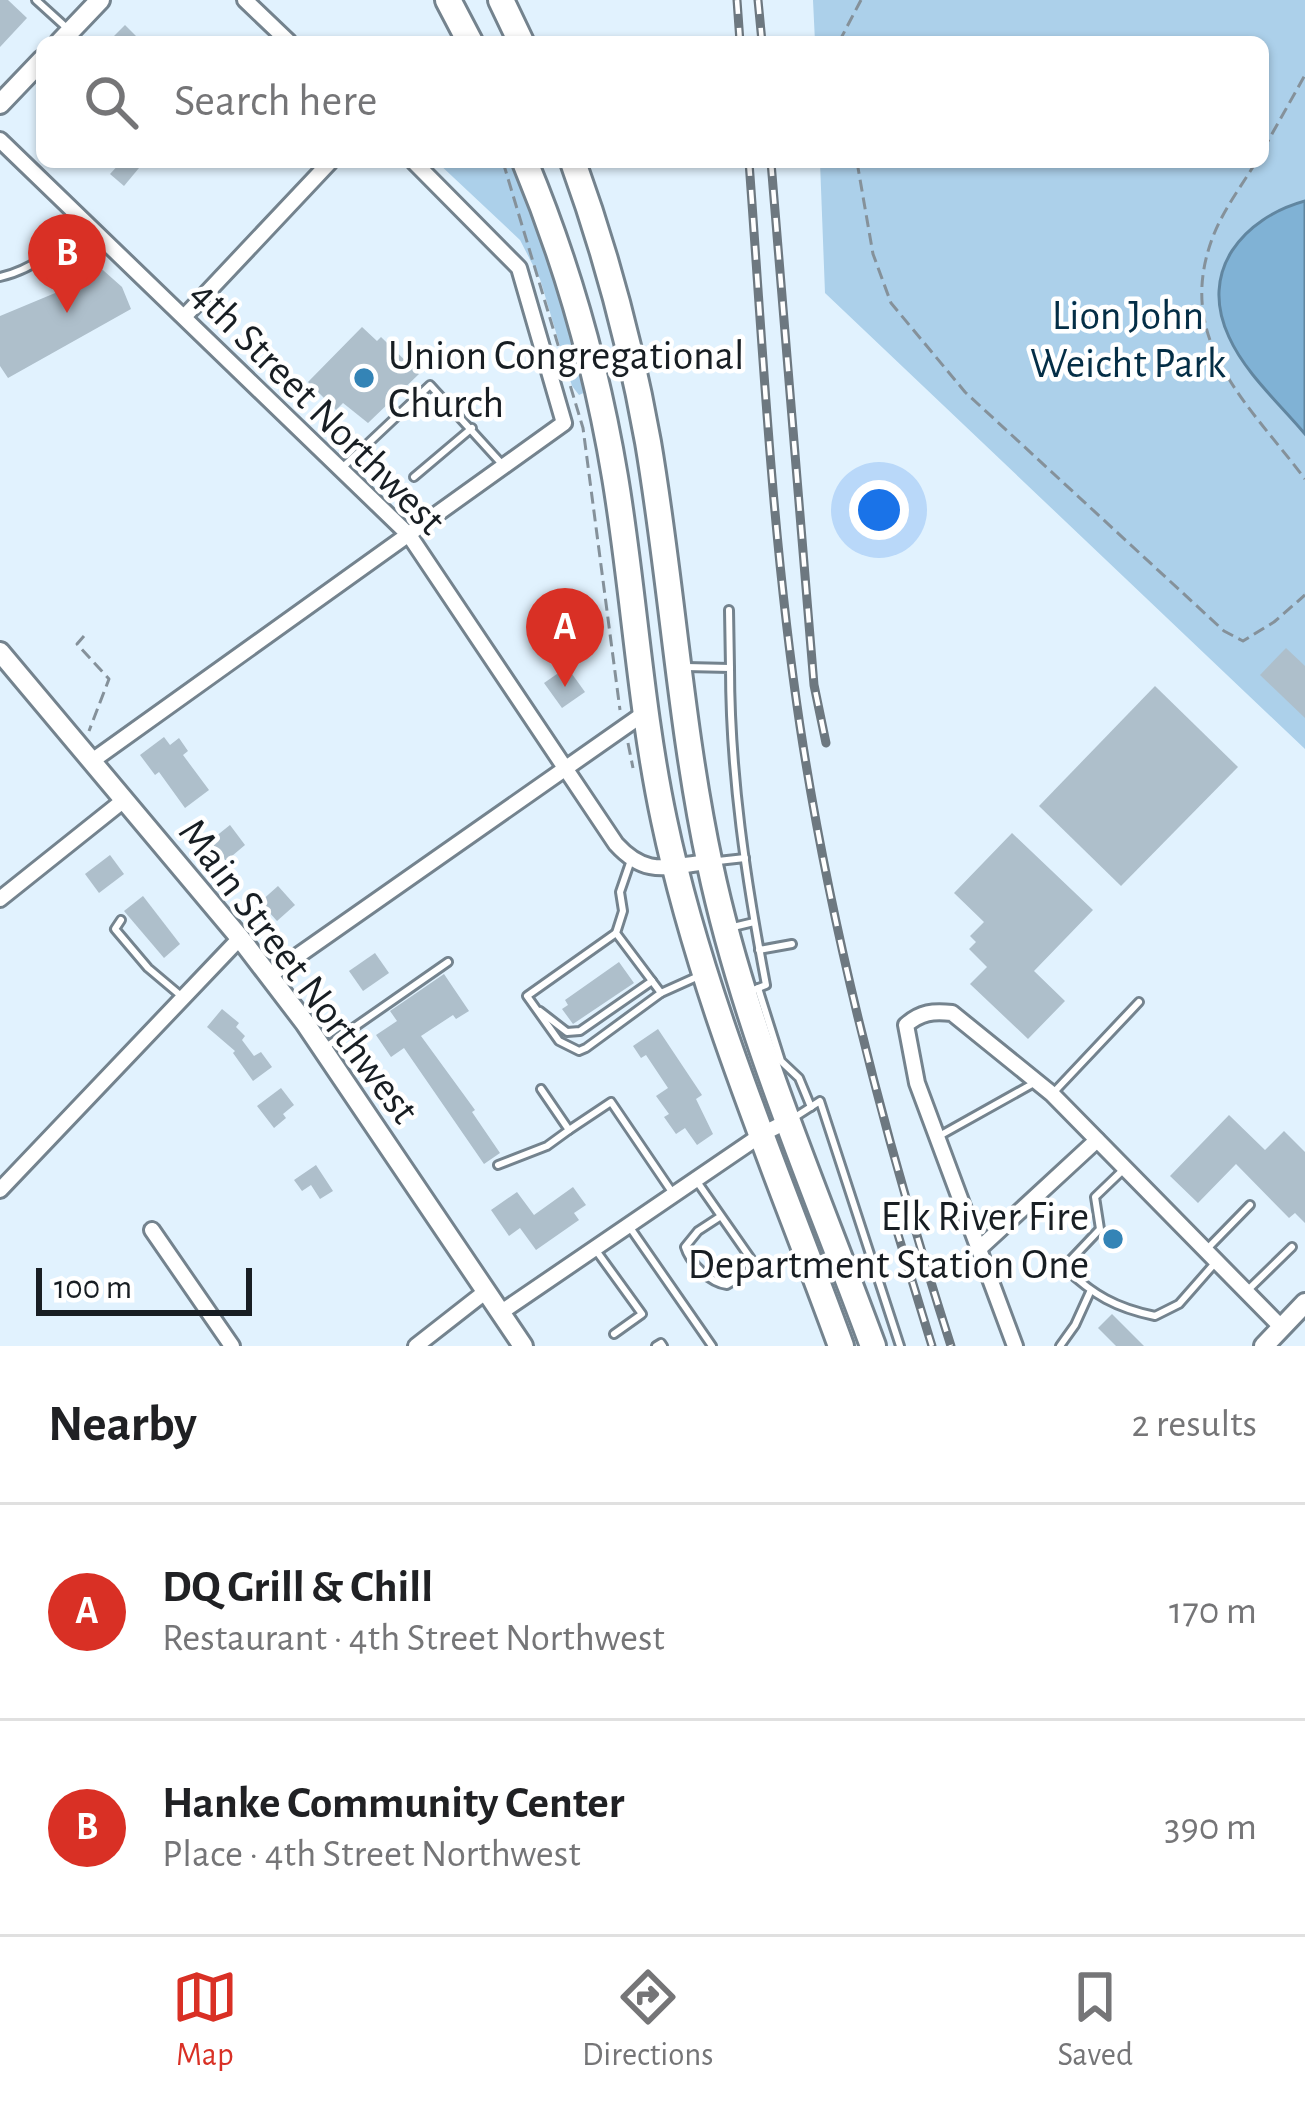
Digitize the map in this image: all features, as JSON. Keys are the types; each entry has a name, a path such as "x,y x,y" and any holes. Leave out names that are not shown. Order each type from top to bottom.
{"highway":[{"path":"448,0 467,36"},
{"path":"501,0 518,36"},
{"path":"527,168 552,229 592,363 616,482 646,712 674,865 705,974 841,1346"},
{"path":"575,168 598,233 637,385 709,862 726,929 801,1113 873,1346"}],"street":[{"path":"66,36 100,0"},
{"path":"245,0 283,36"},
{"path":"0,104 36,66"},
{"name":"4th Street Northwest","path":"0,140 409,536 631,860"},
{"path":"184,317 323,168"},
{"path":"86,755 409,536 564,422 519,268 420,168"},
{"name":"Main Street Northwest","path":"0,652 269,976 523,1346"},
{"path":"269,976 646,712"},
{"path":"0,899 124,800"},
{"path":"631,860 649,868 709,862"},
{"path":"0,1190 239,938"},
{"path":"1016,1346 917,1083 906,1025 933,1011 952,1013 1052,1094 1281,1328"},
{"path":"500,1313 764,1133 801,1113"},
{"path":"981,1247 1097,1140"},
{"path":"152,1230 232,1346"},
{"path":"416,1346 485,1292"},
{"path":"1264,1346 1305,1303"}],"lane":[{"path":"36,0 64,36"},
{"path":"0,277 14,274 66,242 86,222"},
{"path":"341,468 430,385 503,466"},
{"path":"415,477 472,428"},
{"path":"729,610 730,734 766,985 752,990"},
{"path":"677,667 730,668"},
{"path":"709,862 745,857"},
{"path":"631,860 620,892 623,911 616,933 527,995 559,1041 579,1051 662,993 705,974"},
{"path":"121,920 116,929 123,941 183,998"},
{"path":"726,929 754,922"},
{"path":"616,933 662,993"},
{"path":"759,950 792,944"},
{"path":"323,1049 448,962"},
{"path":"537,1010 567,1032 580,1031 652,981"},
{"path":"1052,1094 1139,1002"},
{"path":"938,1136 1037,1081"},
{"path":"541,1089 569,1130"},
{"path":"498,1166 547,1146 611,1102 674,1195"},
{"path":"801,1113 820,1102 900,1346"},
{"path":"1126,1167 1095,1197 1100,1229 1064,1267 1090,1292 1117,1308 1155,1316 1178,1304 1250,1205"},
{"path":"696,1180 751,1259 753,1269 721,1285 689,1257 685,1247 721,1216"},
{"path":"629,1226 712,1346"},
{"path":"1246,1292 1292,1247"},
{"path":"595,1249 642,1315 614,1334"},
{"path":"1060,1346 1076,1325 1090,1292"}],"path":[{"path":"842,36 861,0"},
{"path":"1269,139 1305,75"},
{"path":"858,168 873,254 891,303 965,392 1223,632 1243,641 1305,596"},
{"path":"1252,168 1214,233 1201,296 1206,337 1216,363 1305,478"},
{"path":"84,636 76,644 109,679 86,755"}],"green space":[{"name":"Lion John Weicht Park","path":"813,0 1305,0 1305,749 825,293 820,168 1269,168 1269,36 815,36"},
{"path":"443,168 517,168 542,228 588,391 579,395 572,386 540,279 520,240"}],"shaded area":[{"path":"1305,201 1305,434 1236,350 1221,313 1219,290 1223,269 1246,234 1263,220"}],"building":[{"path":"0,0 8,0 27,18 0,47"},
{"path":"125,25 136,36 114,36"},
{"path":"116,168 139,168 124,186 110,174"},
{"path":"77,247 122,287 131,309 8,378 0,366 0,316 72,286 64,257"},
{"name":"Union Congregational Church","path":"362,327 377,341 381,337 419,374 368,423 343,403 336,410 308,382"},
{"path":"1286,648 1305,666 1305,718 1260,675"},
{"path":"567,667 585,692 562,708 544,683"},
{"path":"1155,686 1238,767 1121,886 1039,806"},
{"path":"164,737 170,745 179,738 188,751 183,755 209,790 185,808 140,755"},
{"path":"230,825 245,845 226,861 210,841"},
{"path":"1012,833 1093,910 1034,971 1065,1001 1028,1039 970,984 987,967 969,949 976,942 970,936 984,922 954,893"},
{"path":"110,855 124,874 99,893 85,874"},
{"path":"278,886 295,905 277,921 260,902"},
{"path":"143,896 180,944 164,958 124,911"},
{"path":"375,953 389,973 363,991 349,971"},
{"path":"619,962 634,983 573,1024 562,1009 568,1005 565,1000"},
{"path":"444,974 469,1011 456,1019 453,1015 421,1036 500,1153 484,1164 404,1048 391,1057 376,1035 397,1021 390,1011"},
{"path":"222,1009 239,1023 236,1027 254,1056 261,1052 272,1067 253,1081 235,1051 207,1027"},
{"path":"658,1029 702,1095 696,1099 713,1134 697,1145 685,1128 676,1134 664,1117 669,1114 656,1096 668,1088 646,1055 641,1058 633,1046"},
{"path":"281,1088 294,1105 274,1128 257,1106"},
{"path":"1229,1115 1265,1150 1284,1131 1305,1152 1305,1223 1295,1213 1289,1218 1236,1164 1198,1203 1170,1176"},
{"path":"316,1165 333,1191 320,1199 311,1185 302,1191 294,1180"},
{"path":"573,1187 586,1205 574,1213 579,1220 536,1250 520,1228 509,1236 491,1210 517,1192 534,1215"},
{"path":"1112,1314 1144,1346 1116,1346 1098,1328"}],"railway":[{"path":"737,0 740,36"},
{"path":"758,0 761,36"},
{"path":"749,168 782,585 813,805 863,1039 951,1346"},
{"path":"771,168 814,685 826,743"},
{"path":"896,1228 932,1346"}],"place":[{"name":"Hanke Community Center","path":"67,313"},
{"name":"Union Congregational Church","path":"364,378"},
{"name":"DQ Grill & Chill","path":"565,687"},
{"name":"Elk River Fire Department Station One","path":"1113,1239"}]}
